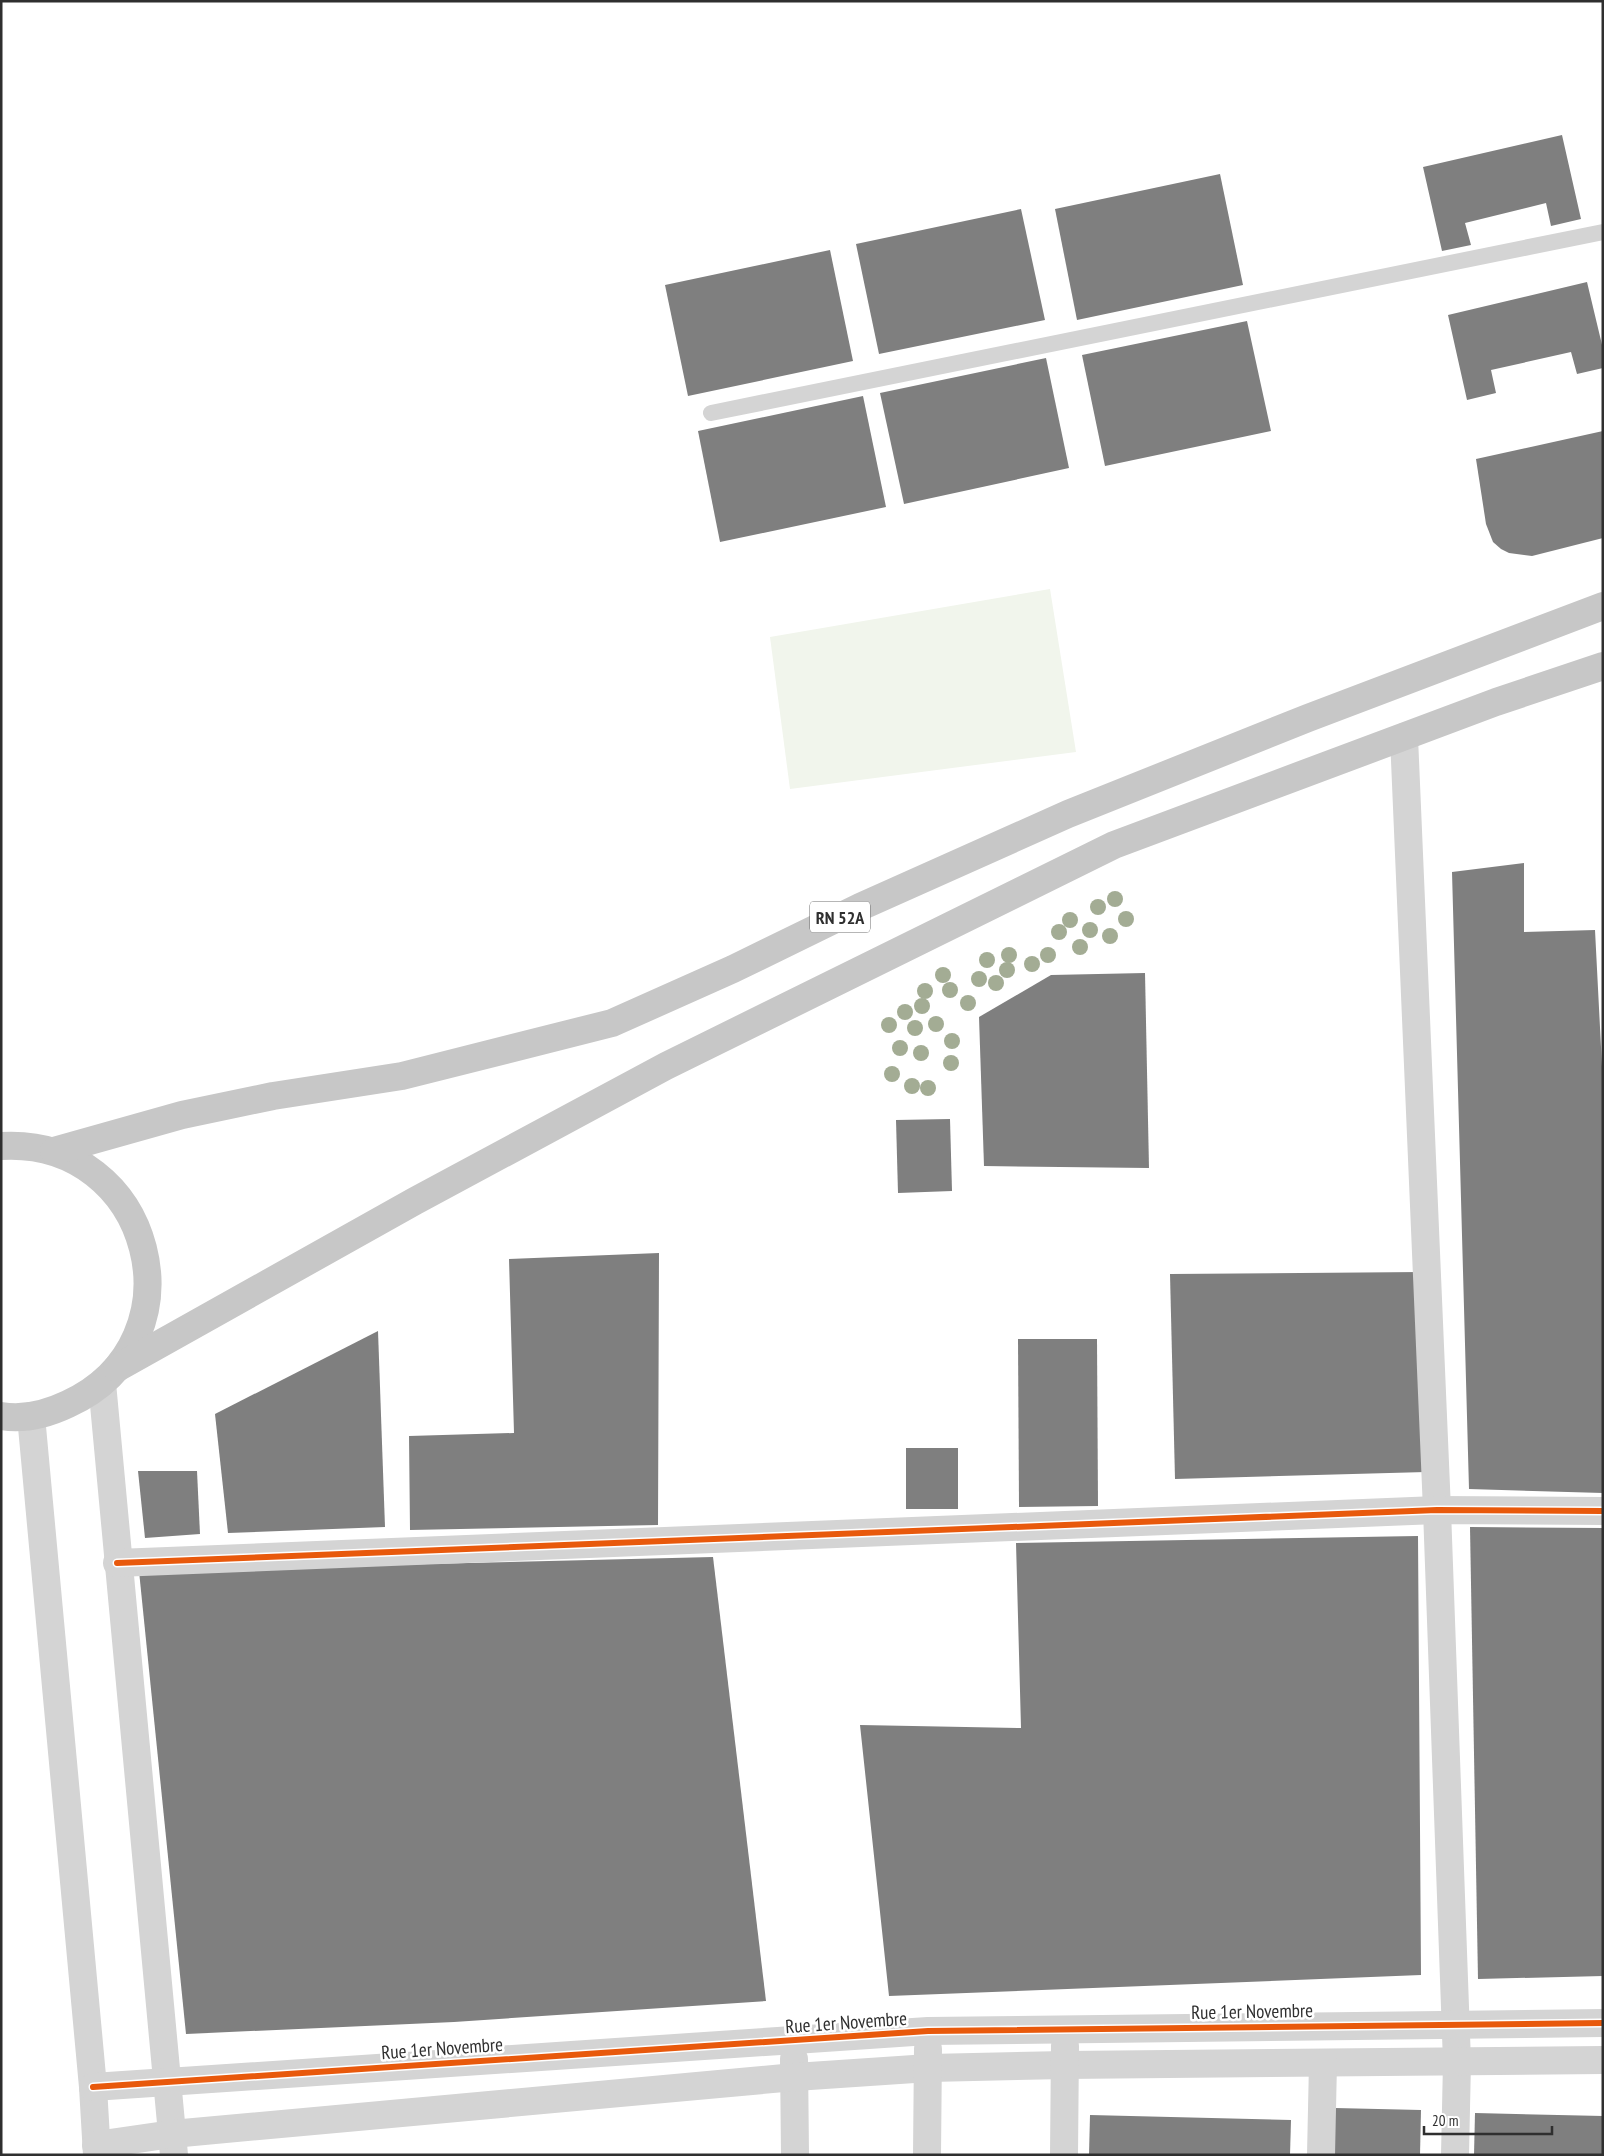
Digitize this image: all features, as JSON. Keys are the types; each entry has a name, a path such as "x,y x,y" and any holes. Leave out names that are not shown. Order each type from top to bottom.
{"main road":[{"name":"RN 52A","path":"54,1151 182,1115 273,1096 402,1076 612,1023 733,969 860,907 1068,814 1308,718 1603,606"},
{"path":"11,1418 56,1410 80,1398 109,1376 415,1201 666,1066 1105,850 1404,737 1603,666"},
{"path":"1,1146 22,1144 54,1151 81,1163 104,1181 124,1202 138,1228 146,1256 148,1286 144,1315 133,1343 109,1376"}],"street":[{"path":"1404,737 1437,1510 1457,2062 1455,2155"},
{"path":"109,1376 118,1563 173,2145"},
{"path":"11,1418 93,2087 96,2150 173,2145 795,2076 929,2068 1065,2065 1603,2060"},
{"path":"118,1563 1437,1510 1603,1511"},
{"name":"Rue 1er Novembre","path":"93,2087 168,2080 928,2031 1603,2023"},
{"path":"1064,2155 1066,2028"},
{"path":"927,2155 928,2031"},
{"path":"792,2041 795,2076 795,2155"},
{"path":"1321,2155 1323,2063"}],"lane":[{"path":"711,413 1603,232"}],"shaded area":[{"path":"1050,589 1076,752 790,789 770,637"}],"building":[{"path":"1562,135 1581,219 1551,226 1546,203 1465,223 1471,245 1442,251 1423,167"},
{"path":"1220,174 1243,285 1077,320 1055,209"},
{"path":"1021,209 1045,320 879,354 856,244"},
{"path":"830,250 853,361 688,396 665,285"},
{"path":"1587,282 1603,349 1603,368 1577,374 1571,352 1491,370 1496,393 1467,400 1448,315"},
{"path":"1247,321 1271,431 1105,466 1082,355"},
{"path":"1046,358 1069,468 904,504 880,393"},
{"path":"863,396 886,507 720,542 698,431"},
{"path":"1603,431 1603,538 1532,556 1509,553 1493,542 1486,524 1476,459"},
{"path":"1524,863 1524,932 1595,930 1603,1086 1603,1493 1469,1489 1452,872"},
{"path":"1145,973 1149,1168 984,1166 979,1017 1051,975"},
{"path":"950,1119 952,1191 898,1193 896,1120"},
{"path":"659,1253 658,1525 410,1530 409,1436 514,1433 509,1259"},
{"path":"1422,1272 1426,1472 1175,1479 1170,1274"},
{"path":"378,1331 385,1527 228,1533 215,1414"},
{"path":"1018,1339 1097,1339 1098,1506 1019,1507"},
{"path":"906,1448 958,1448 958,1509 906,1509"},
{"path":"138,1471 197,1471 200,1534 145,1538"},
{"path":"1470,1527 1603,1528 1603,1976 1478,1979"},
{"path":"1418,1536 1421,1975 889,1996 860,1725 1021,1728 1016,1543"},
{"path":"713,1557 766,2001 454,2022 186,2034 139,1571"},
{"path":"1335,2108 1421,2110 1420,2155 1334,2155"},
{"path":"1475,2113 1603,2116 1603,2155 1474,2155"},
{"path":"1090,2115 1291,2120 1290,2155 1089,2155"}],"cycle path":[{"path":"117,1563 1437,1510 1603,1511"},
{"path":"93,2087 928,2031 1603,2023"}]}
